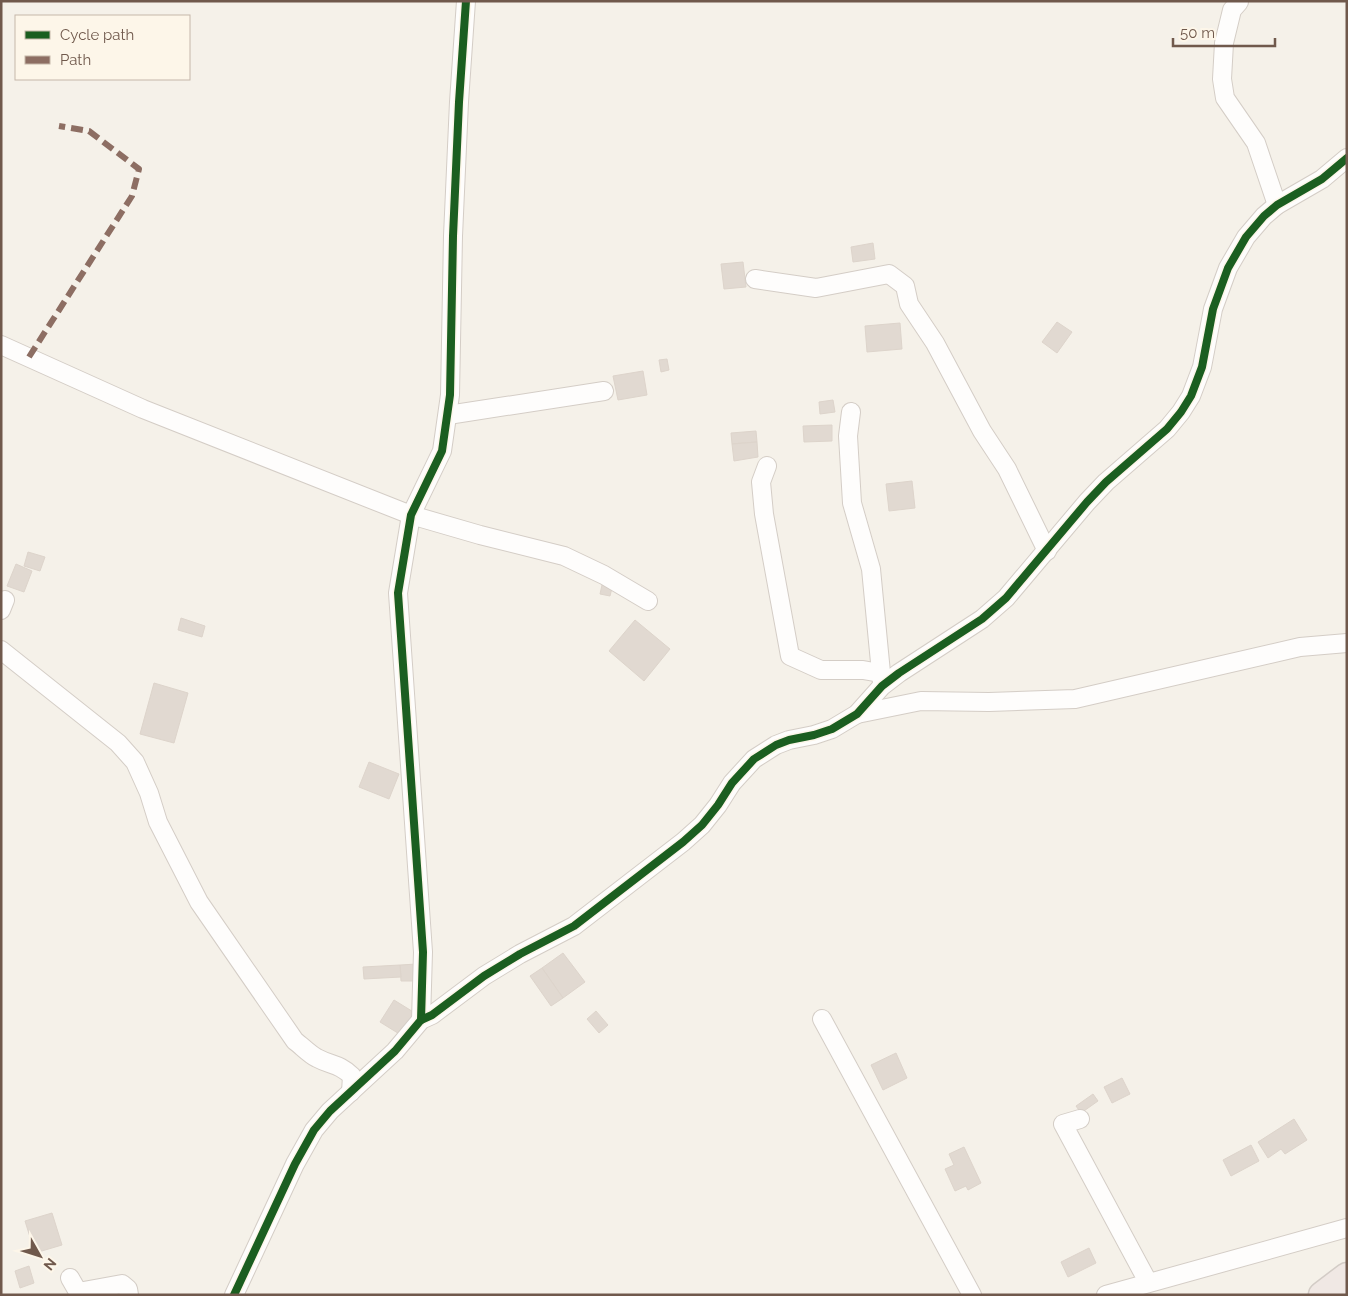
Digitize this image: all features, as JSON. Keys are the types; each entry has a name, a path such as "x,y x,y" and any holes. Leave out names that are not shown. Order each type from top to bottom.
{"highway":[{"path":"1322,1295 1347,1276"}],"street":[{"path":"421,1020 423,952 398,593 412,514 442,451 448,415 453,236 466,1"},
{"path":"1239,2 1232,10 1224,43 1222,79 1225,98 1256,143 1276,205"},
{"path":"857,714 881,680 899,673 982,619 1006,598 1106,482 1167,429 1191,396 1202,367 1213,309 1228,268 1246,237 1276,205 1322,179 1347,158"},
{"path":"755,279 816,288 889,274 905,286 909,304 935,343 982,431 1007,469 1047,551"},
{"path":"1,345 143,409 412,514 480,535 564,556 604,575 648,601"},
{"path":"448,415 604,391"},
{"path":"851,412 848,436 852,503 871,569 881,680"},
{"path":"767,466 761,482 764,514 790,656 821,670 863,670 881,680"},
{"path":"234,1295 295,1164 314,1130 330,1111 396,1051 421,1020 432,1015 484,976 512,958 574,926 684,842 702,825 732,783 754,759 776,745 832,728 857,714 921,701 989,702 1075,698 1300,647 1347,643"},
{"path":"1,650 118,743 135,762 150,793 158,822 198,902 294,1041 317,1058 345,1069 352,1076 351,1092"},
{"path":"822,1018 972,1295"},
{"path":"1080,1119 1063,1124 1148,1282"},
{"path":"1106,1295 1347,1228"},
{"path":"70,1278 78,1292 122,1284 128,1289 129,1295"}],"building":[{"path":"873,243 875,259 853,262 851,247"},
{"path":"743,262 746,287 724,289 721,264"},
{"path":"1057,322 1072,332 1057,353 1042,342"},
{"path":"900,323 902,349 867,352 865,326"},
{"path":"667,359 669,370 661,372 659,360"},
{"path":"643,371 647,395 618,400 613,376"},
{"path":"833,400 835,412 820,414 819,402"},
{"path":"832,425 832,441 804,442 803,426"},
{"path":"756,431 757,442 732,444 731,433"},
{"path":"757,442 758,457 734,461 732,444"},
{"path":"912,481 915,508 889,511 886,484"},
{"path":"28,552 45,557 40,571 24,566"},
{"path":"16,564 32,571 24,592 7,586"},
{"path":"602,585 612,588 610,596 600,594"},
{"path":"181,618 205,626 202,637 178,630"},
{"path":"635,620 670,649 644,681 609,651"},
{"path":"154,683 188,693 174,743 140,734"},
{"path":"369,762 399,774 389,799 359,787"},
{"path":"563,953 585,982 563,998 542,968"},
{"path":"417,964 417,981 401,981 400,965"},
{"path":"400,965 401,977 364,979 363,967"},
{"path":"542,968 563,998 551,1006 530,976"},
{"path":"394,1000 415,1013 401,1035 380,1022"},
{"path":"596,1011 608,1025 599,1033 587,1019"},
{"path":"896,1053 907,1078 883,1090 871,1065"},
{"path":"1122,1078 1130,1094 1112,1103 1104,1087"},
{"path":"1093,1094 1098,1101 1081,1113 1076,1106"},
{"path":"1294,1119 1307,1140 1285,1154 1281,1149 1268,1158 1258,1142"},
{"path":"1251,1145 1259,1161 1231,1176 1223,1160"},
{"path":"964,1147 981,1183 968,1190 966,1186 955,1191 945,1169 954,1165 949,1154"},
{"path":"52,1213 62,1245 35,1253 25,1221"},
{"path":"1089,1248 1096,1263 1068,1277 1061,1262"},
{"path":"29,1266 34,1283 20,1288 15,1271"}],"marked path":[{"path":"29,357 132,196 139,169 89,131 59,126"}],"cycle path":[{"path":"421,1020 423,952 398,593 411,515 442,451 450,395 453,236 466,1"},
{"path":"234,1295 295,1164 314,1130 330,1111 395,1051 421,1020 432,1015 484,976 520,954 574,926 683,842 702,825 732,783 754,759 776,745 832,729 857,714 882,686 982,619 1006,598 1087,502 1106,482 1167,429 1181,412 1191,396 1202,367 1213,309 1228,268 1246,237 1264,216 1277,205 1322,179 1347,158"}]}
